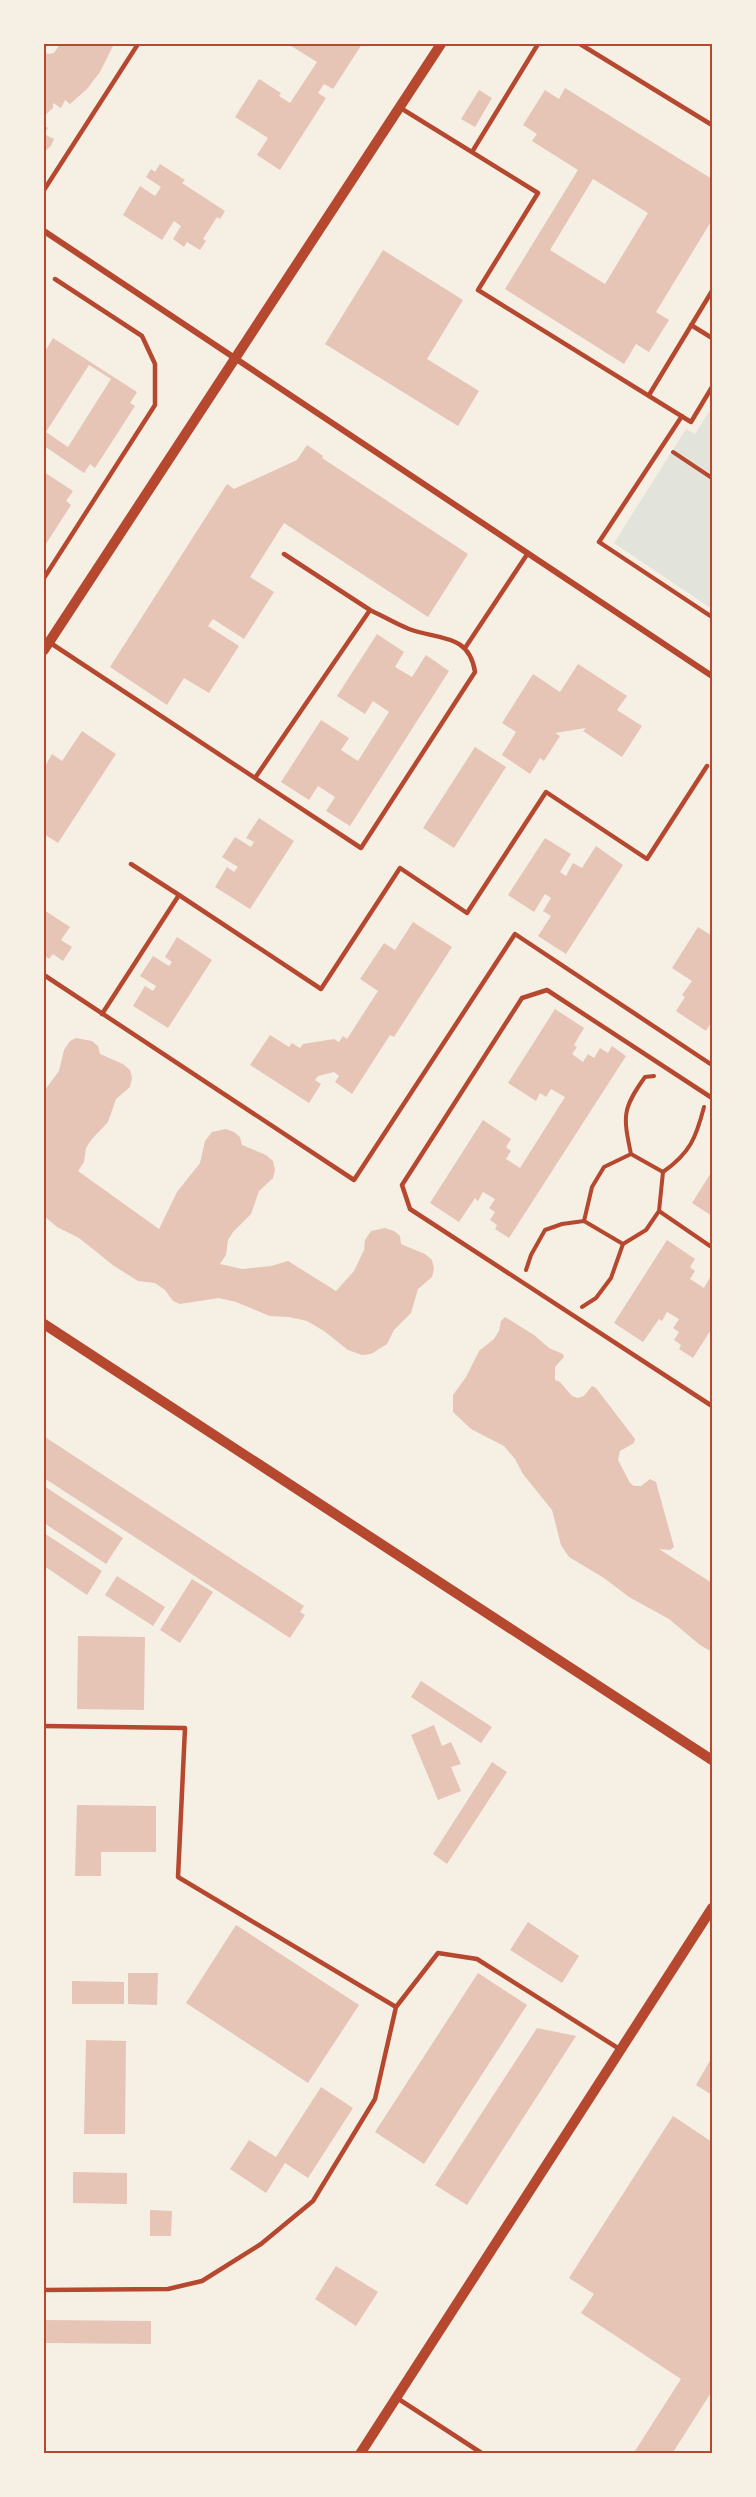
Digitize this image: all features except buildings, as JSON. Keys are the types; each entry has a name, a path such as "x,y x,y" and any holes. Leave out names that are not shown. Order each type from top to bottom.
{"street":[{"path":"46,646 441,44"},
{"path":"44,231 712,676"},
{"path":"44,1324 712,1760"},
{"path":"360,2454 712,1908"}],"lane":[{"path":"44,190 138,44"},
{"path":"472,152 538,44"},
{"path":"580,44 712,125"},
{"path":"399,107 538,193 478,290 691,422 712,387"},
{"path":"44,578 155,405 155,364 142,336 55,279"},
{"path":"649,395 712,291"},
{"path":"692,325 712,338"},
{"path":"682,416 599,542 712,617"},
{"path":"465,648 528,553"},
{"path":"46,646 361,848 475,672 472,657 465,648 451,639 432,637 370,610 284,554"},
{"path":"255,778 370,610"},
{"path":"131,864 321,989 400,868 467,913 546,792 647,859 707,766"},
{"path":"102,1014 179,895"},
{"path":"44,975 354,1180 515,934 712,1065"},
{"path":"710,1096 547,990 522,998 402,1185 410,1209 712,1406"},
{"path":"44,1726 185,1728 178,1877 396,2007"},
{"path":"44,2290 168,2289 202,2281 261,2244 313,2201 375,2099 396,2007 438,1953 477,1959 621,2050"},
{"path":"397,2397 483,2454"}],"path":[{"path":"663,445 712,478"},
{"path":"663,1172 631,1154 625,1125 629,1100 645,1077 674,1072"},
{"path":"571,1314 597,1298 611,1278 623,1244 646,1230 659,1211 663,1172 681,1159 697,1136 710,1096"},
{"path":"584,1221 592,1187 604,1167 631,1154"},
{"path":"659,1211 710,1246"},
{"path":"522,1282 531,1255 545,1230 562,1224 584,1221 623,1244"}],"shaded area":[{"path":"712,407 712,609 614,543 686,429 695,434"}]}
